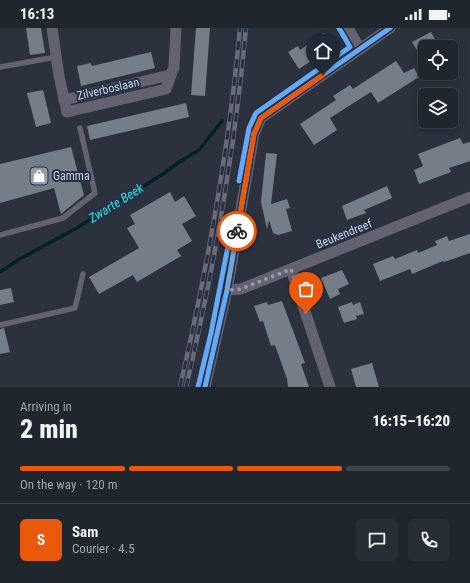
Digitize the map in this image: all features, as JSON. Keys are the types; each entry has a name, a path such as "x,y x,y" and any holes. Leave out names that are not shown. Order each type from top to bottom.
{"street":[{"path":"52,28 56,57"},
{"name":"Zilverboslaan","path":"56,57 64,100 170,75 174,67 176,28"},
{"path":"348,28 360,49"},
{"path":"205,387 227,290 254,134 261,118 390,28"},
{"name":"Beukendreef","path":"227,290 241,289 470,197"},
{"path":"291,269 330,387"}],"lane":[{"path":"0,67 56,57"},
{"path":"0,236 63,218 95,193 80,128"},
{"path":"0,325 75,308 83,274"}],"building":[{"path":"26,28 41,28 45,53 30,55"},
{"path":"196,28 210,28 205,96 191,95"},
{"path":"431,32 435,40 418,40 418,52 412,42"},
{"path":"324,33 333,46 299,69 288,52 298,46 300,50"},
{"path":"151,52 155,68 81,86 77,66 91,63 92,66"},
{"path":"396,61 404,73 414,68 418,75 418,78 378,103 371,92 330,118 337,130 314,145 300,124 336,100 333,96 350,85 353,89"},
{"path":"43,90 51,123 36,127 27,93"},
{"path":"186,103 189,117 90,140 87,126"},
{"path":"460,138 463,144 470,142 470,161 449,168 451,172 419,184 414,170 423,166 418,154"},
{"name":"Gamma","path":"71,147 84,195 61,214 54,188 0,203 0,164"},
{"path":"266,153 277,154 271,204 287,199 290,208 286,209 292,231 278,235 273,233 269,220 267,229 261,202"},
{"path":"387,186 392,198 364,210 366,213 347,220 342,206"},
{"path":"170,192 175,202 184,196 196,216 182,224 192,241 177,250 181,256 137,282 133,275 99,294 89,277 139,248 127,228 135,224 130,215"},
{"path":"470,234 470,253 444,262 443,261 412,274 410,269 380,281 373,264 393,256 395,259 417,250 418,253 437,245 435,241 447,236 449,241"},
{"path":"342,270 349,284 338,289 340,294 330,299 321,278"},
{"path":"11,288 14,302 0,305 0,290"},
{"path":"282,301 305,363 301,364 309,387 288,387 287,379 275,345 271,346 263,321 260,322 254,306 267,302 268,305"},
{"path":"352,302 353,305 360,302 364,314 356,316 357,319 344,323 338,307"},
{"path":"4,328 10,352 0,354 0,329"},
{"path":"372,363 379,387 356,387 351,369"}],"waterway":[{"name":"Zwarte Beek","path":"0,272 18,260 75,229 199,150 222,121"}],"railway":[{"path":"180,387 216,209 230,119 240,28"},
{"path":"186,387 206,298 230,164 246,28"}],"cycle path":[{"path":"239,181 249,128 256,113 350,47 339,28"},
{"path":"205,387 227,290 254,134 261,118 390,28"},
{"path":"198,387 211,333 230,236"}],"way so far":[{"path":"237,231 227,290 241,289 291,269 306,313"}],"place":[{"name":"Gamma","path":"39,176"}],"route":[{"path":"237,231 254,134 261,118 323,75"}]}
